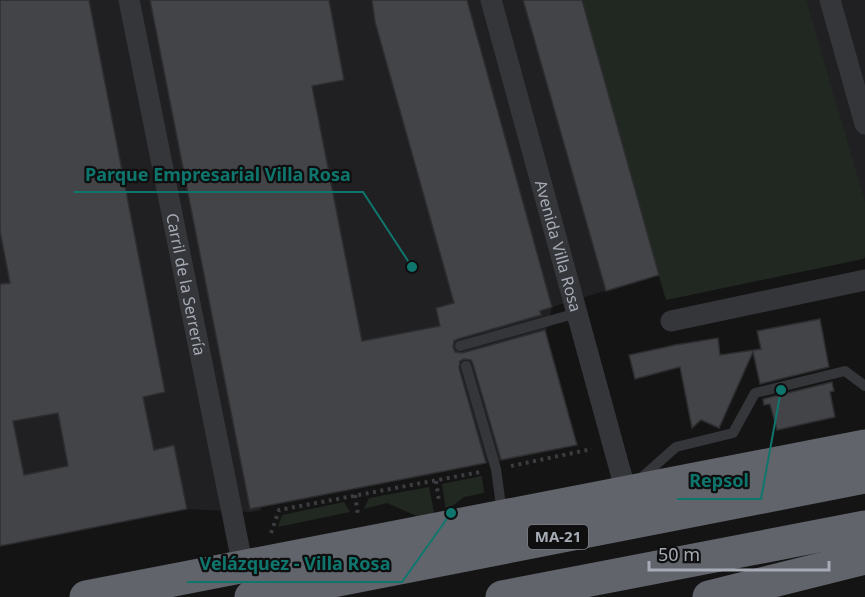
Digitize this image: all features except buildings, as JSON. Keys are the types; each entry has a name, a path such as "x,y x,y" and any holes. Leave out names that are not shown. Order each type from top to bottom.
{"highway":[{"path":"86,597 247,582 502,516 865,446"},
{"name":"MA-21","path":"247,582 865,477"},
{"path":"502,597 865,527"},
{"path":"709,597 865,558"}],"street":[{"name":"Carril de la Serrería","path":"129,0 247,582"},
{"name":"Avenida Villa Rosa","path":"491,0 626,492"},
{"path":"830,0 865,124"},
{"path":"671,321 865,280"}],"lane":[{"path":"460,346 577,314"},
{"path":"466,366 496,469 502,516"},
{"path":"626,492 676,447 733,433 755,393 845,371 865,386"}],"path":[{"path":"272,533 279,510 496,469 613,444"}],"shaded area":[{"path":"0,0 865,0 865,258 666,300 658,275 552,307 546,332 577,445 261,507 261,510 251,512 187,509 0,546"},
{"path":"582,0 806,0 865,202 865,255 863,259 666,300"},
{"path":"482,476 484,493 464,497 446,511 442,484"},
{"path":"429,487 435,517 421,518 387,503 364,509 369,498"},
{"path":"344,502 350,512 278,527 282,515"}],"place":[{"name":"Parque Empresarial Villa Rosa","path":"412,267"},
{"name":"Repsol","path":"781,390"},
{"name":"Velázquez - Villa Rosa","path":"451,513"}]}
